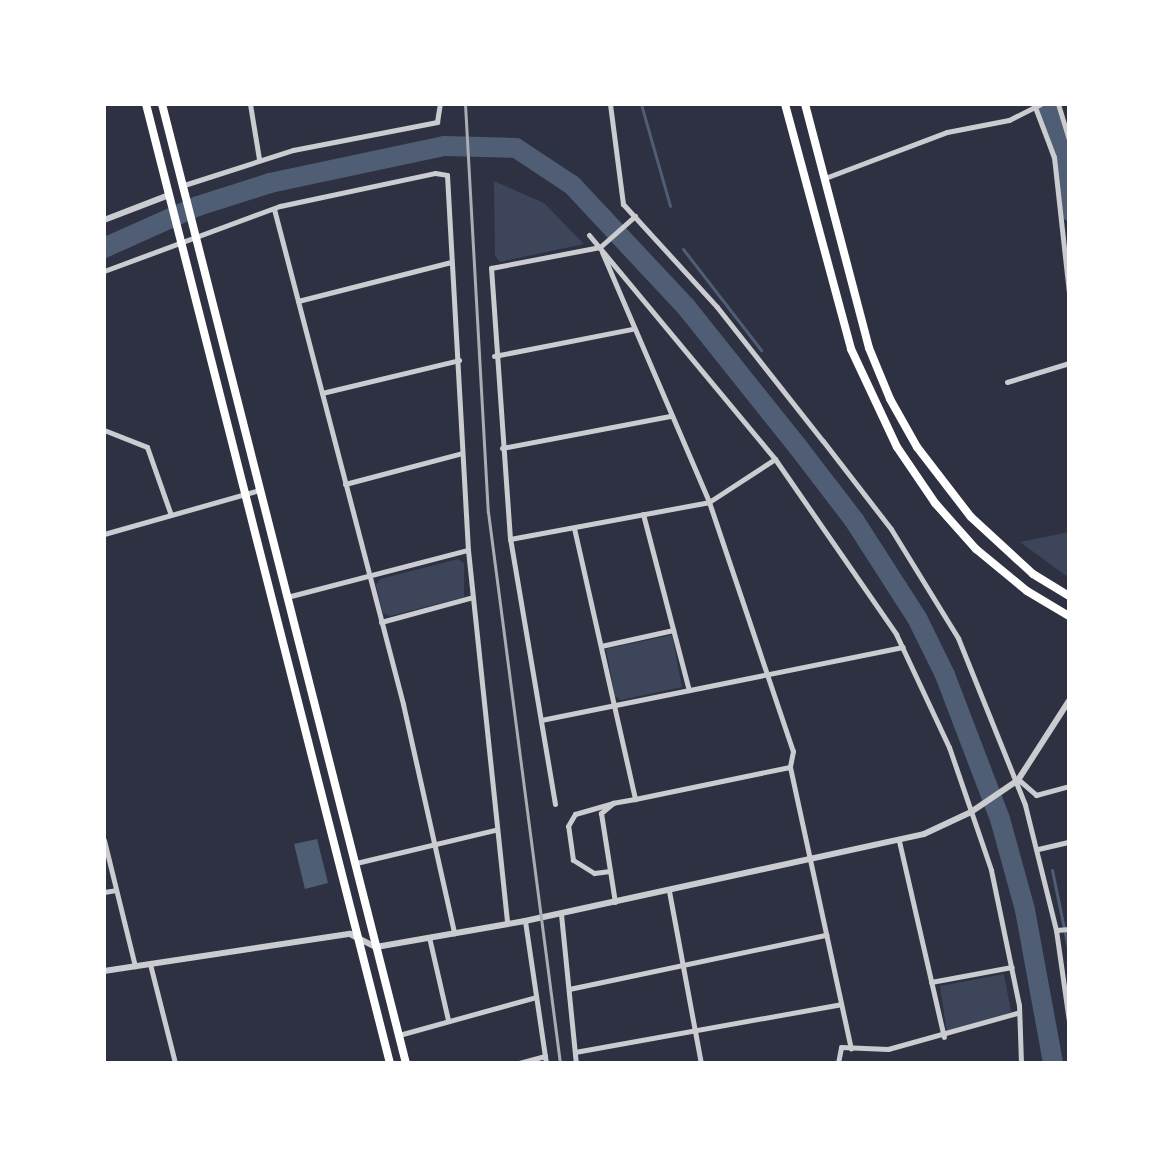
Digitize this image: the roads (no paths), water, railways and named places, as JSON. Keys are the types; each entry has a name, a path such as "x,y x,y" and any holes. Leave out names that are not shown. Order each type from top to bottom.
{"highway":[{"path":"146,104 390,1063"},
{"path":"162,104 406,1063"},
{"path":"785,104 851,349 897,447 935,503 976,549 1027,591 1069,616"},
{"path":"805,104 869,348 917,447 1000,547 1069,596"}],"street":[{"path":"250,104 259,159"},
{"path":"182,190 259,159 437,122 440,104"},
{"path":"610,104 618,191 634,217 717,307 891,529 958,638 1018,780 1038,849 1056,930 1069,1021"},
{"path":"1058,104 1069,139"},
{"path":"825,178 947,132 1009,120 1037,105 1054,157 1069,293"},
{"path":"104,271 180,238 274,209 435,173 447,175 468,550 507,924"},
{"path":"104,220 170,196"},
{"path":"274,209 438,844 454,933"},
{"path":"555,804 510,539 494,356 491,268 602,246 634,217"},
{"path":"589,235 602,246 775,459 865,582 903,647 949,747 974,811 991,870 1012,967 1021,1063"},
{"path":"602,246 632,329 709,502 793,751 790,767 851,1048"},
{"path":"298,301 451,262"},
{"path":"494,356 632,329"},
{"path":"322,393 459,360"},
{"path":"1007,382 1069,363"},
{"path":"502,448 670,416"},
{"path":"104,430 147,447 171,515"},
{"path":"345,484 462,453"},
{"path":"510,539 709,502 775,459"},
{"path":"104,534 260,490"},
{"path":"643,514 689,690"},
{"path":"574,528 635,799"},
{"path":"286,597 468,550"},
{"path":"381,622 473,597"},
{"path":"601,646 673,630"},
{"path":"541,720 613,703 903,647"},
{"path":"104,971 356,934 376,947 561,914 899,841 974,811 1018,780 1069,701"},
{"path":"610,871 594,873 573,860 568,826 575,814 613,803 790,767"},
{"path":"1018,780 1036,795 1069,786"},
{"path":"613,803 601,813 615,902"},
{"path":"354,863 495,830"},
{"path":"104,840 135,966"},
{"path":"899,841 944,1037"},
{"path":"1038,849 1069,842"},
{"path":"104,892 116,890"},
{"path":"669,891 701,1063"},
{"path":"561,914 576,1063"},
{"path":"519,1063 546,1059 525,921"},
{"path":"1056,930 1069,929"},
{"path":"569,989 826,935"},
{"path":"429,937 448,1020"},
{"path":"150,964 175,1063"},
{"path":"931,982 1012,967"},
{"path":"399,1035 536,997"},
{"path":"575,1052 841,1004"},
{"path":"838,1063 841,1047 888,1049 944,1037 1017,1013"}],"waterway":[{"path":"641,104 670,206"},
{"path":"1045,104 1063,162 1069,211"},
{"path":"104,248 198,206 270,183 444,146 516,148 572,185 687,308 798,447 854,520 917,618 945,675 1000,819 1025,910 1053,1063"},
{"path":"683,249 761,350"},
{"path":"1052,870 1069,953"}],"railway":[{"path":"465,104 488,512 560,1063"}]}
